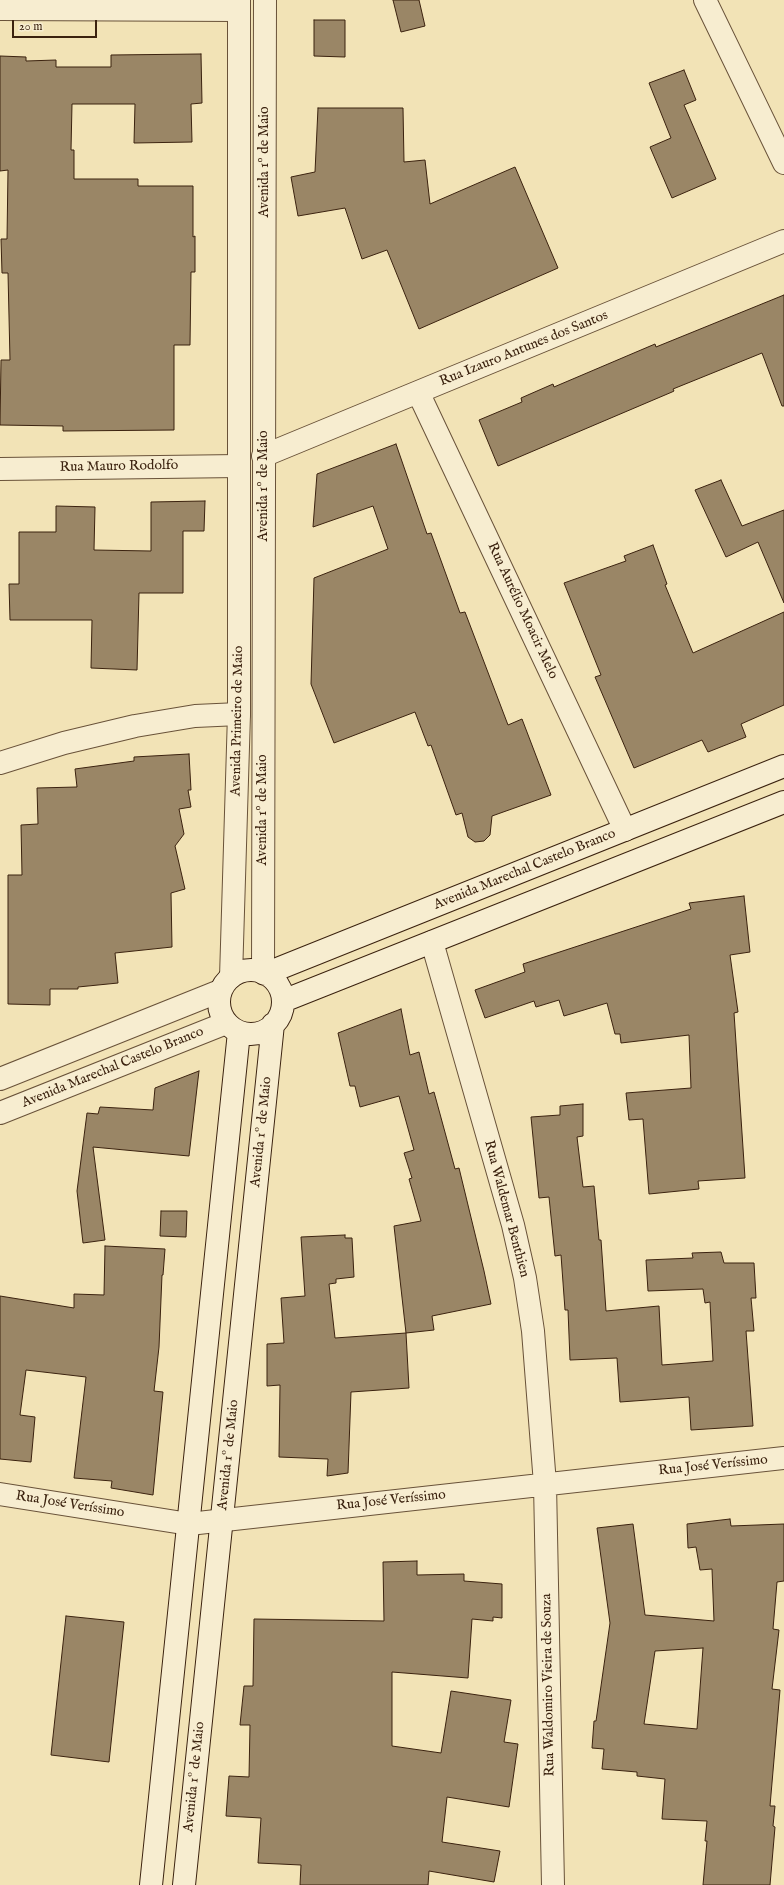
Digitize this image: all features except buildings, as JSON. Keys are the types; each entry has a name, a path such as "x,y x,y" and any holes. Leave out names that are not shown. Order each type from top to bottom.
{"street":[{"name":"Avenida 1º de Maio","path":"264,973 265,0"},
{"path":"705,0 784,163"},
{"name":"Avenida 1º de Maio","path":"239,5 239,466"},
{"path":"0,9 239,5"},
{"name":"Rua Izauro Antunes dos Santos","path":"264,456 784,241"},
{"name":"Rua Aurélio Moacir Melo","path":"418,392 625,830"},
{"name":"Rua Mauro Rodolfo","path":"0,469 239,466"},
{"name":"Avenida Primeiro de Maio","path":"226,984 239,714 239,466"},
{"path":"0,763 64,744 135,726 196,716 239,714"},
{"name":"Avenida Marechal Castelo Branco","path":"264,973 784,766"},
{"path":"283,1001 784,802"},
{"name":"Rua Waldemar Benthien","path":"432,942 513,1225 525,1278 533,1331 545,1484"},
{"path":"0,1079 226,984 241,971 252,970 264,973 277,984 283,1001 279,1018 273,1024 257,1034 248,1034 233,1028 219,1008 226,984"},
{"name":"Avenida 1º de Maio","path":"184,1885 273,1024"},
{"path":"152,1885 188,1524 233,1028"},
{"name":"Avenida Marechal Castelo Branco","path":"0,1114 233,1028"},
{"name":"Rua José Veríssimo","path":"0,1494 188,1524 784,1458"},
{"name":"Rua Waldomiro Vieira de Souza","path":"545,1484 553,1885"}]}
